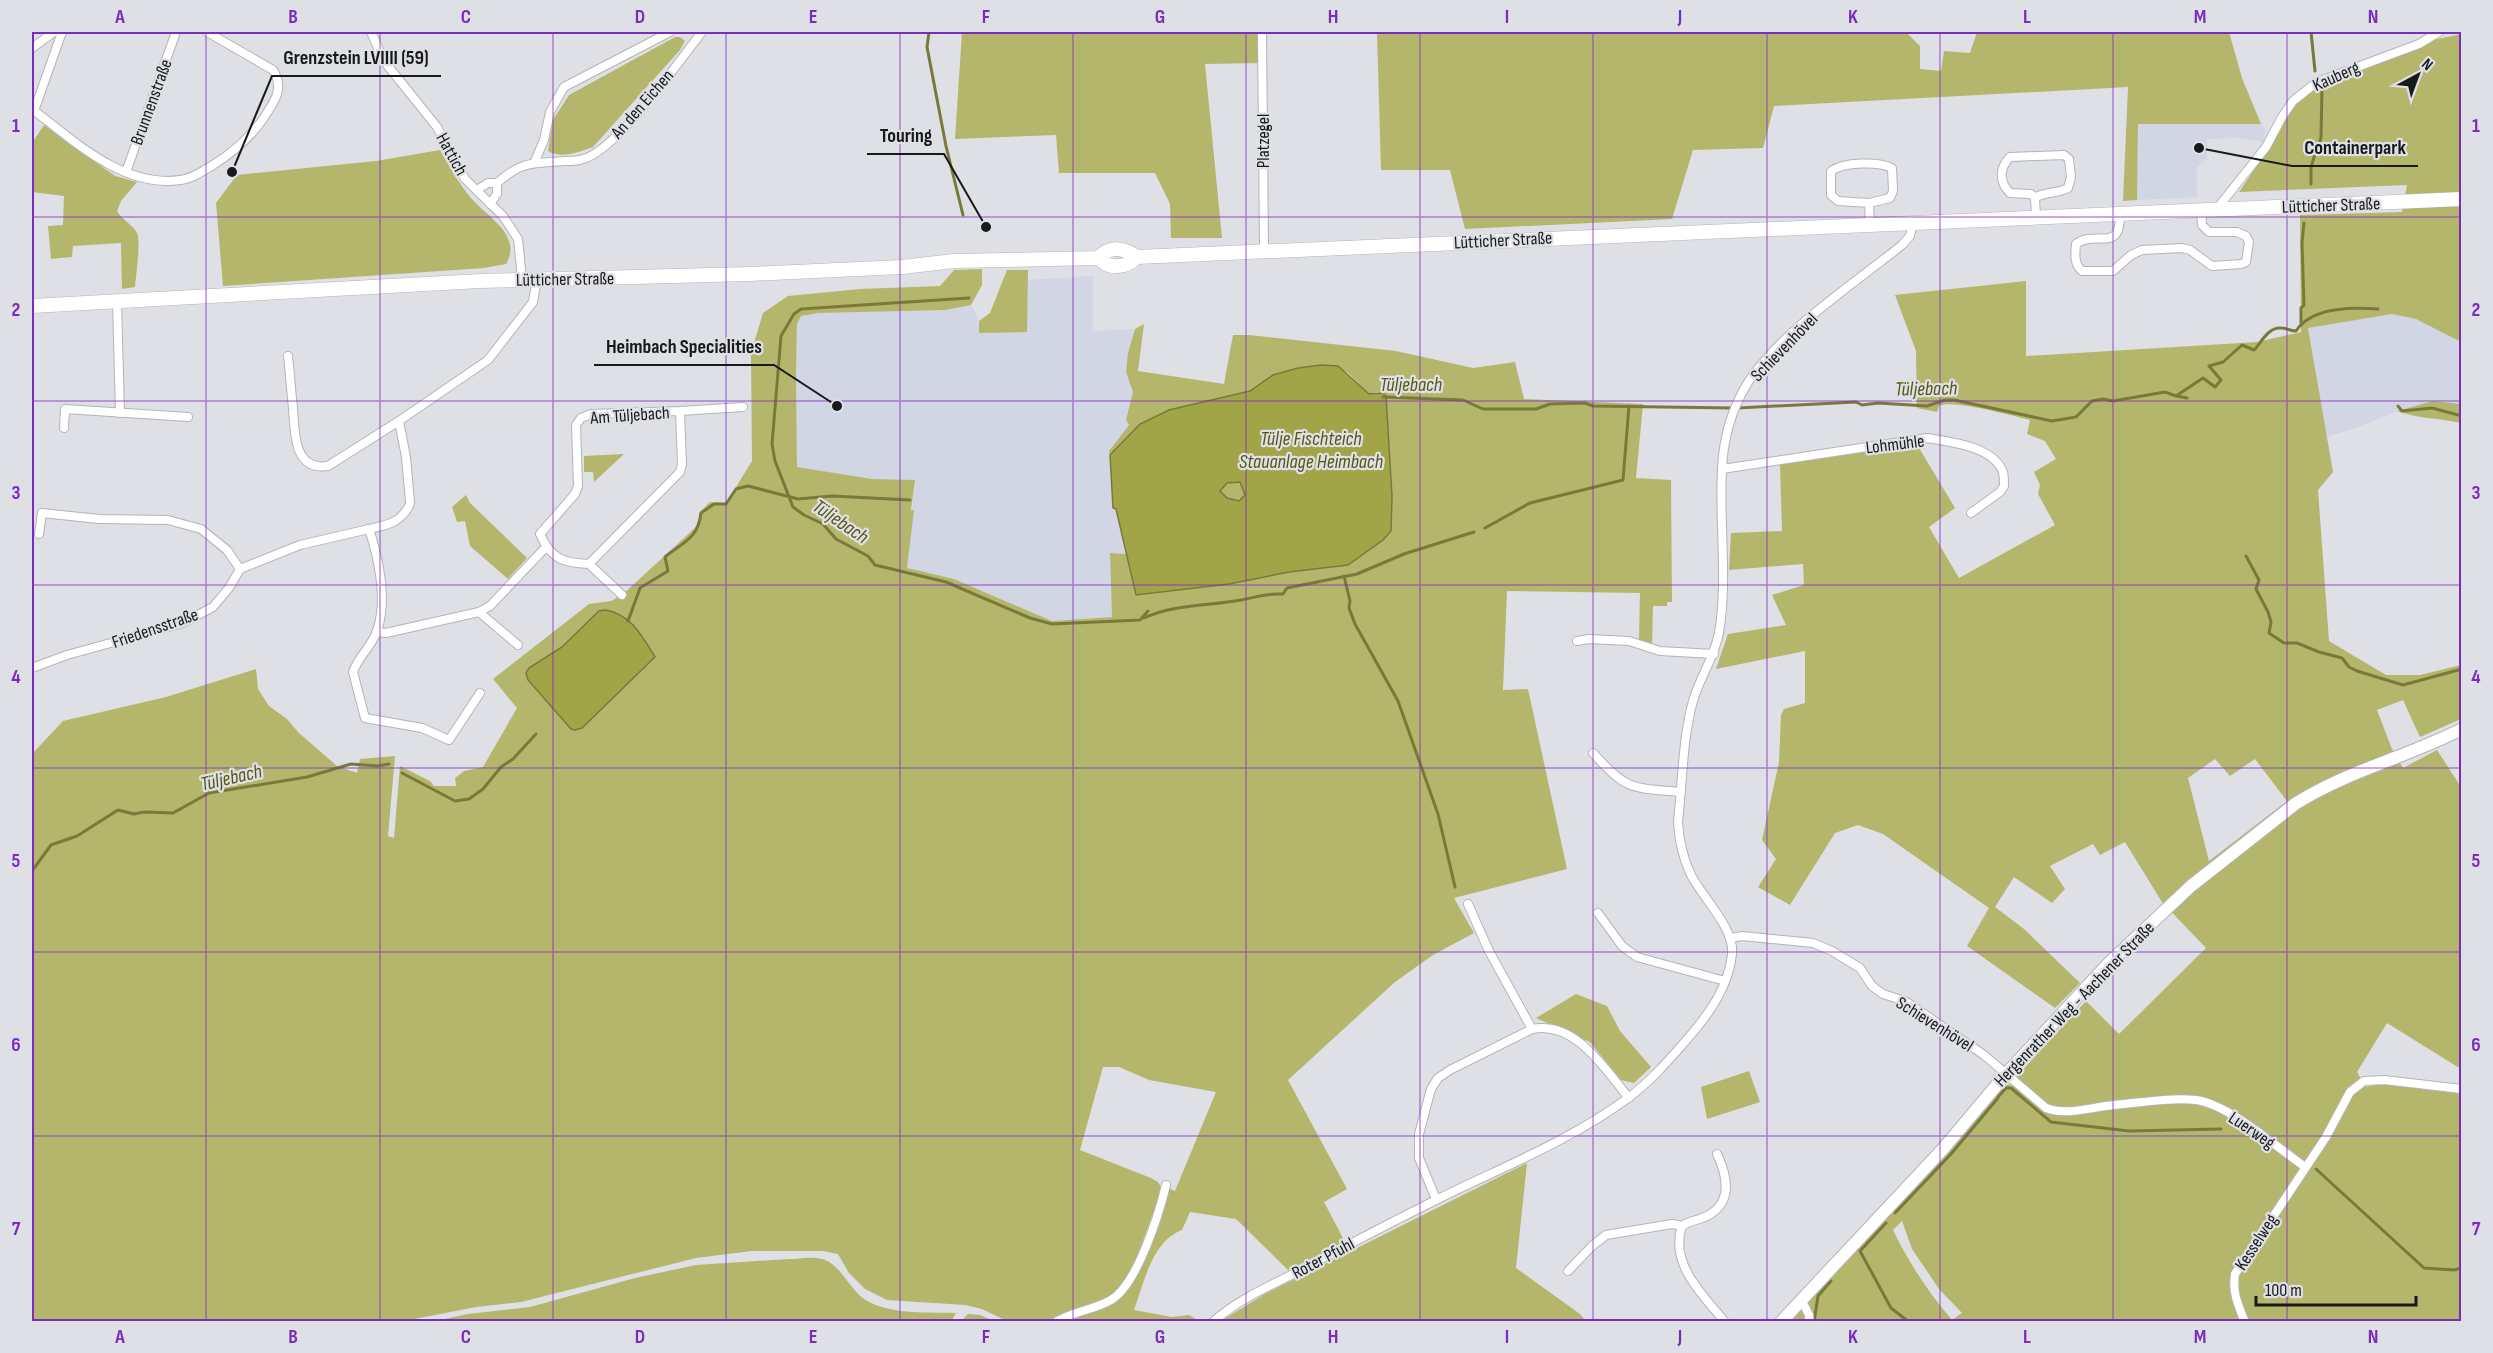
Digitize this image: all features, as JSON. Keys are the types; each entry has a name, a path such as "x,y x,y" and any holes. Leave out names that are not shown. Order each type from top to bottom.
{"main road":[{"name":"Lütticher Straße","path":"32,306 522,279 750,274 902,267 954,261 1099,258 1104,264 1113,267 1124,266 1137,257 1264,250 2462,199"}],"street":[{"path":"32,48 54,32"},
{"path":"62,32 33,110 108,164 146,178 170,181 182,180 198,174 225,158 246,140 273,103 280,88 279,79 273,70 207,32"},
{"name":"Brunnenstraße","path":"126,172 176,32"},
{"name":"Hattich","path":"371,32 384,61 437,127 465,179 503,216 518,239 522,279"},
{"name":"An den Eichen","path":"535,161 544,140 550,112 564,87 670,32"},
{"name":"An den Eichen","path":"477,190 488,183 497,183 512,170 535,161 584,159 607,144 631,121 702,32"},
{"name":"Platzegel","path":"1262,32 1264,250"},
{"name":"Kauberg","path":"2216,210 2266,147 2282,117 2304,91 2317,82 2419,44 2439,32"},
{"path":"2035,198 2038,195 2061,192 2068,188 2071,177 2069,159 2064,155 2010,157 2004,163 2001,173 2003,187 2010,193 2031,194 2035,198 2036,217"},
{"path":"1884,164 1892,168 1893,190 1890,198 1869,203 1838,201 1831,195 1831,171 1838,166 1884,164"},
{"path":"490,204 497,194 497,183"},
{"path":"1869,203 1870,225"},
{"path":"2120,215 2120,230 2117,235 2112,238 2082,240 2076,244 2074,256 2077,267 2082,271 2113,271 2132,255 2142,250 2181,248 2190,250 2212,266 2246,262 2249,242 2246,236 2237,232 2209,232 2202,225 2201,211"},
{"name":"Schievenhövel","path":"1913,222 1910,236 1902,245 1802,324 1773,352 1748,382 1735,408 1726,437 1722,469 1723,596 1719,633 1714,654 1693,703 1678,822 1684,857 1692,877 1731,938 1742,936 1813,943 1832,951 1860,968 1877,990 1905,1001 2007,1073"},
{"path":"288,356 295,443 302,457 310,464 319,467 328,466 399,422 488,360 533,302 537,279"},
{"path":"117,302 120,413"},
{"name":"Am Tüljebach","path":"546,547 540,534 575,494 578,486 576,425 581,418 591,414 743,407"},
{"path":"64,428 65,409 188,417"},
{"name":"Am Tüljebach","path":"589,564 680,472 682,465 680,411"},
{"path":"39,534 42,513 99,519 168,520 201,529 227,550 240,569 300,545 393,524 404,515 410,504 406,457 399,422"},
{"name":"Lohmühle","path":"1722,469 1927,438 1956,443 1989,455 2002,471 2004,486 2000,492 1971,513"},
{"path":"369,529 376,551 381,582 381,607 377,632 353,672 365,718 422,728 449,740 480,693"},
{"path":"377,632 386,633 435,620 479,612 501,597 546,547 566,564 589,564 622,595"},
{"name":"Friedensstraße","path":"32,668 67,655 183,623 213,608 240,569"},
{"path":"479,612 518,645"},
{"path":"1577,641 1589,639 1629,641 1660,651 1714,654"},
{"name":"Hergenrather Weg - Aachener Straße","path":"1780,1322 1943,1149 2007,1073 2109,963 2191,886 2295,804 2335,781 2458,730"},
{"path":"1593,753 1617,779 1629,786 1681,792"},
{"path":"1468,904 1490,951 1532,1029"},
{"path":"1598,913 1622,946 1637,957 1725,981 1732,953 1731,938"},
{"name":"Roter Pfuhl","path":"1213,1322 1265,1289 1437,1199 1559,1139 1629,1098 1673,1056 1712,1010 1725,981"},
{"path":"1437,1199 1419,1158 1419,1134 1431,1089 1438,1078 1450,1070 1532,1029 1541,1027 1552,1029 1586,1046 1629,1098"},
{"name":"Luerweg","path":"2007,1073 2035,1100 2055,1112 2185,1100 2212,1104 2239,1119 2305,1167"},
{"path":"2305,1167 2350,1092 2364,1081 2384,1080 2462,1089"},
{"path":"1568,1271 1606,1235 1672,1224 1682,1226 1709,1215 1724,1198 1726,1183 1725,1170 1717,1154"},
{"name":"Kesselweg","path":"2245,1322 2236,1300 2233,1285 2235,1274 2305,1167"},
{"path":"1056,1322 1068,1315 1102,1304 1118,1295 1126,1287 1141,1258 1166,1185"},
{"path":"1682,1226 1681,1251 1688,1275 1725,1322"},
{"path":"1802,1301 1809,1315 1809,1322"}],"shaded area":[{"path":"2246,122 2261,124 2265,128 2264,142 2237,138 2207,139 2207,158 2197,167 2197,197 2137,200 2137,124"},
{"path":"1093,276 1093,331 1135,329 1128,353 1126,372 1133,392 1126,420 1129,425 1109,451 1113,500 1126,554 1110,553 1112,617 1052,621 983,591 907,568 915,480 872,479 797,467 797,324 801,316 818,313 944,310 971,305 979,321 980,333 1027,331 1027,280"},
{"path":"2392,314 2416,319 2461,342 2461,404 2433,401 2326,437 2308,327"}],"green space":[{"path":"962,32 1262,32 1262,63 1205,64 1222,238 1171,238 1170,204 1155,173 1059,173 1056,135 955,139"},
{"path":"1906,32 1920,46 1920,69 1941,71 1944,51 1970,53 1977,32 2229,32 2242,78 2261,124 2138,124 2137,200 2123,201 2128,87 1774,106 1763,148 1693,150 1672,219 1465,229 1450,170 1381,170 1377,33"},
{"path":"2461,34 2461,342 2416,319 2392,314 2308,328 2333,472 2318,490 2329,641 2386,675 2420,675 2461,665 2461,719 2420,737 2403,700 2377,710 2392,749 2403,768 2437,750 2461,787 2461,1069 2387,1023 2357,1072 2366,1087 2381,1084 2461,1094 2461,1321 1788,1321 1812,1298 2005,1083 2013,1086 2017,1076 2086,1001 2119,1034 2206,948 2162,902 2125,842 2100,855 2093,844 2050,866 2065,889 2052,903 2014,877 1995,907 2024,929 2080,983 2055,1008 1967,946 1989,908 1883,834 1858,825 1835,833 1790,905 1758,887 1776,859 1762,840 1779,762 1781,715 1784,709 1805,703 1805,651 1716,669 1728,634 1786,625 1772,595 1804,585 1803,564 1729,570 1731,533 1782,531 1780,464 1916,443 1955,508 1929,527 1959,578 2055,525 2038,494 2040,485 2034,472 2056,459 2045,441 2027,434 2030,420 1957,405 1939,406 1937,412 1917,408 1916,351 1895,295 2026,281 2026,356 2257,342 2301,332 2300,215 2402,212 2407,185 2239,192 2296,104 2320,85 2433,40","holes":["2215,759 2230,776 2255,759 2287,801 2209,861 2188,778","1902,1221 1912,1249 1939,1289 1962,1313 1952,1320 1919,1277 1899,1242 1893,1230"]},
{"path":"675,37 680,37 685,41 680,50 593,147 565,155 548,151 553,120 569,95"},
{"path":"44,125 115,176 137,182 121,201 117,211 135,230 138,237 135,287 122,289 121,243 73,246 72,257 51,259 48,226 63,225 64,196 32,192 32,143"},
{"path":"440,150 470,197 507,235 510,254 506,264 484,268 223,286 216,203 237,175 376,161"},
{"path":"982,269 982,285 971,305 945,310 818,313 801,316 797,324 797,467 872,479 915,480 907,568 954,579 1052,621 1112,617 1110,553 1126,554 1136,595 1229,584 1289,572 1348,565 1383,540 1392,496 1386,396 1378,392 1369,394 1347,372 1298,368 1273,375 1250,391 1169,410 1140,424 1110,455 1109,451 1129,425 1126,420 1133,392 1126,372 1128,353 1135,329 1144,324 1138,371 1224,384 1233,335 1249,335 1396,351 1473,368 1515,362 1524,399 1643,404 1636,478 1671,480 1672,602 1667,602 1667,606 1653,606 1652,646 1639,639 1640,593 1507,591 1503,690 1528,689 1567,869 1454,898 1474,933 1433,955 1395,982 1288,1080 1347,1189 1324,1202 1345,1242 1288,1270 1236,1219 1190,1212 1182,1230 1172,1235 1156,1253 1134,1310 1172,1317 1189,1315 1199,1321 1068,1321 1117,1300 1136,1277 1168,1188 1175,1191 1216,1092 1149,1080 1119,1067 1103,1067 1080,1150 1151,1178 1158,1182 1162,1189 1129,1278 1115,1295 1056,1316 1050,1321 1007,1321 982,1309 965,1305 887,1300 865,1289 849,1273 838,1254 823,1251 752,1251 696,1258 521,1302 476,1307 404,1321 32,1321 32,754 63,721 166,697 256,669 258,689 269,706 287,719 299,733 337,766 357,773 360,759 395,756 388,836 394,838 400,766 430,781 434,786 456,786 455,778 464,771 483,767 517,708 493,679 589,604 611,601 622,595 697,526 700,512 710,502 724,503 728,500 752,461 751,353 763,313 788,296 860,289 940,286 954,270"},
{"path":"1007,270 1028,270 1027,332 979,333 979,321 990,313"},
{"path":"2433,401 2461,404 2461,423 2413,416 2397,411"},
{"path":"624,454 594,482 593,472 584,472 584,456"},
{"path":"1240,482 1245,495 1239,501 1227,498 1220,490 1227,483"},
{"path":"466,495 470,503 527,558 508,579 470,546 465,521 457,522 452,507"},
{"path":"1576,994 1607,1006 1620,1031 1651,1067 1634,1083 1621,1080 1590,1042 1536,1018"},
{"path":"1749,1071 1760,1102 1707,1119 1701,1087"},
{"path":"1527,1163 1516,1268 1580,1314 1586,1321 1221,1321 1265,1294"},
{"path":"814,1258 829,1262 841,1272 862,1298 879,1306 912,1312 956,1313 951,1322 435,1321 468,1314 530,1307 635,1278 696,1265"},
{"path":"968,1314 980,1315 994,1321 961,1321"}],"water":[{"name":"Tülje Fischteich Stauanlage Heimbach","path":"1321,365 1338,366 1369,394 1383,393 1386,396 1392,496 1391,531 1383,540 1348,565 1289,572 1229,584 1136,595 1116,509 1113,508 1110,455 1140,424 1169,410 1250,391 1273,375","holes":["1240,482 1245,495 1239,501 1227,498 1220,491 1227,483"]},
{"path":"599,611 614,612 629,621 655,657 582,728 571,729 528,680 526,673 529,668 562,647"}],"waterway":[{"path":"929,32 927,47 946,146 963,215"},
{"path":"2311,32 2315,71"},
{"path":"2311,184 2311,168 2321,138 2322,87"},
{"path":"2301,323 2301,308 2304,305 2302,242 2304,223"},
{"name":"Tüljebach","path":"969,298 801,309 794,314 781,336 772,444 775,461 793,507 823,524 836,539 868,556 875,565 946,582 1030,618 1052,624 1140,620 1148,611"},
{"name":"Tüljebach","path":"1738,408 1856,402 1862,405 1878,403 1927,406 1945,400 1954,400 2052,421 2076,417 2092,401 2103,399 2113,401 2165,392 2176,396 2203,378 2215,387 2221,380 2209,366 2223,362 2242,345 2254,350 2265,336 2276,328 2296,331 2312,317 2333,310 2378,309"},
{"name":"Tüljebach","path":"2177,396 2187,398"},
{"name":"Tüljebach","path":"1383,397 1463,400 1483,409 1536,409 1550,404 1585,403 1593,406 1732,408"},
{"path":"1485,528 1530,503 1623,480 1629,406"},
{"name":"Tüljebach","path":"2398,406 2402,411 2432,408 2462,416"},
{"name":"Tüljebach","path":"628,621 640,588 668,571 665,557 693,534 697,529 701,513 714,504 726,504 736,489 748,486 798,499 832,496 910,500"},
{"path":"1144,618 1167,610 1283,594 1287,588 1357,574 1404,554 1474,532"},
{"path":"2246,556 2259,580 2256,589 2271,622 2269,633 2284,643 2297,643 2342,658 2349,667 2357,671 2403,685 2462,669"},
{"path":"1344,576 1350,601 1349,608 1355,624 1398,701 1438,814 1455,887"},
{"name":"Tüljebach","path":"402,773 455,801 469,799 483,789 501,767 513,759 536,734"},
{"name":"Tüljebach","path":"32,871 51,845 77,836 118,810 134,814 173,813 209,793 307,777 351,764 378,766 389,764"},
{"path":"1998,1097 2006,1088 2011,1088 2051,1122 2129,1131 2221,1129"},
{"path":"1895,1213 1951,1154 1998,1098"},
{"path":"2316,1169 2424,1268 2454,1270 2462,1268"},
{"path":"1886,1223 1860,1251 1891,1308 1909,1322"},
{"path":"1814,1322 1818,1296 1831,1281"}],"place":[{"name":"Containerpark","path":"2199,148"},
{"name":"Grenzstein LVIIII (59)","path":"232,172"},
{"name":"Touring","path":"986,227"},
{"name":"Heimbach Specialities","path":"837,406"}]}
